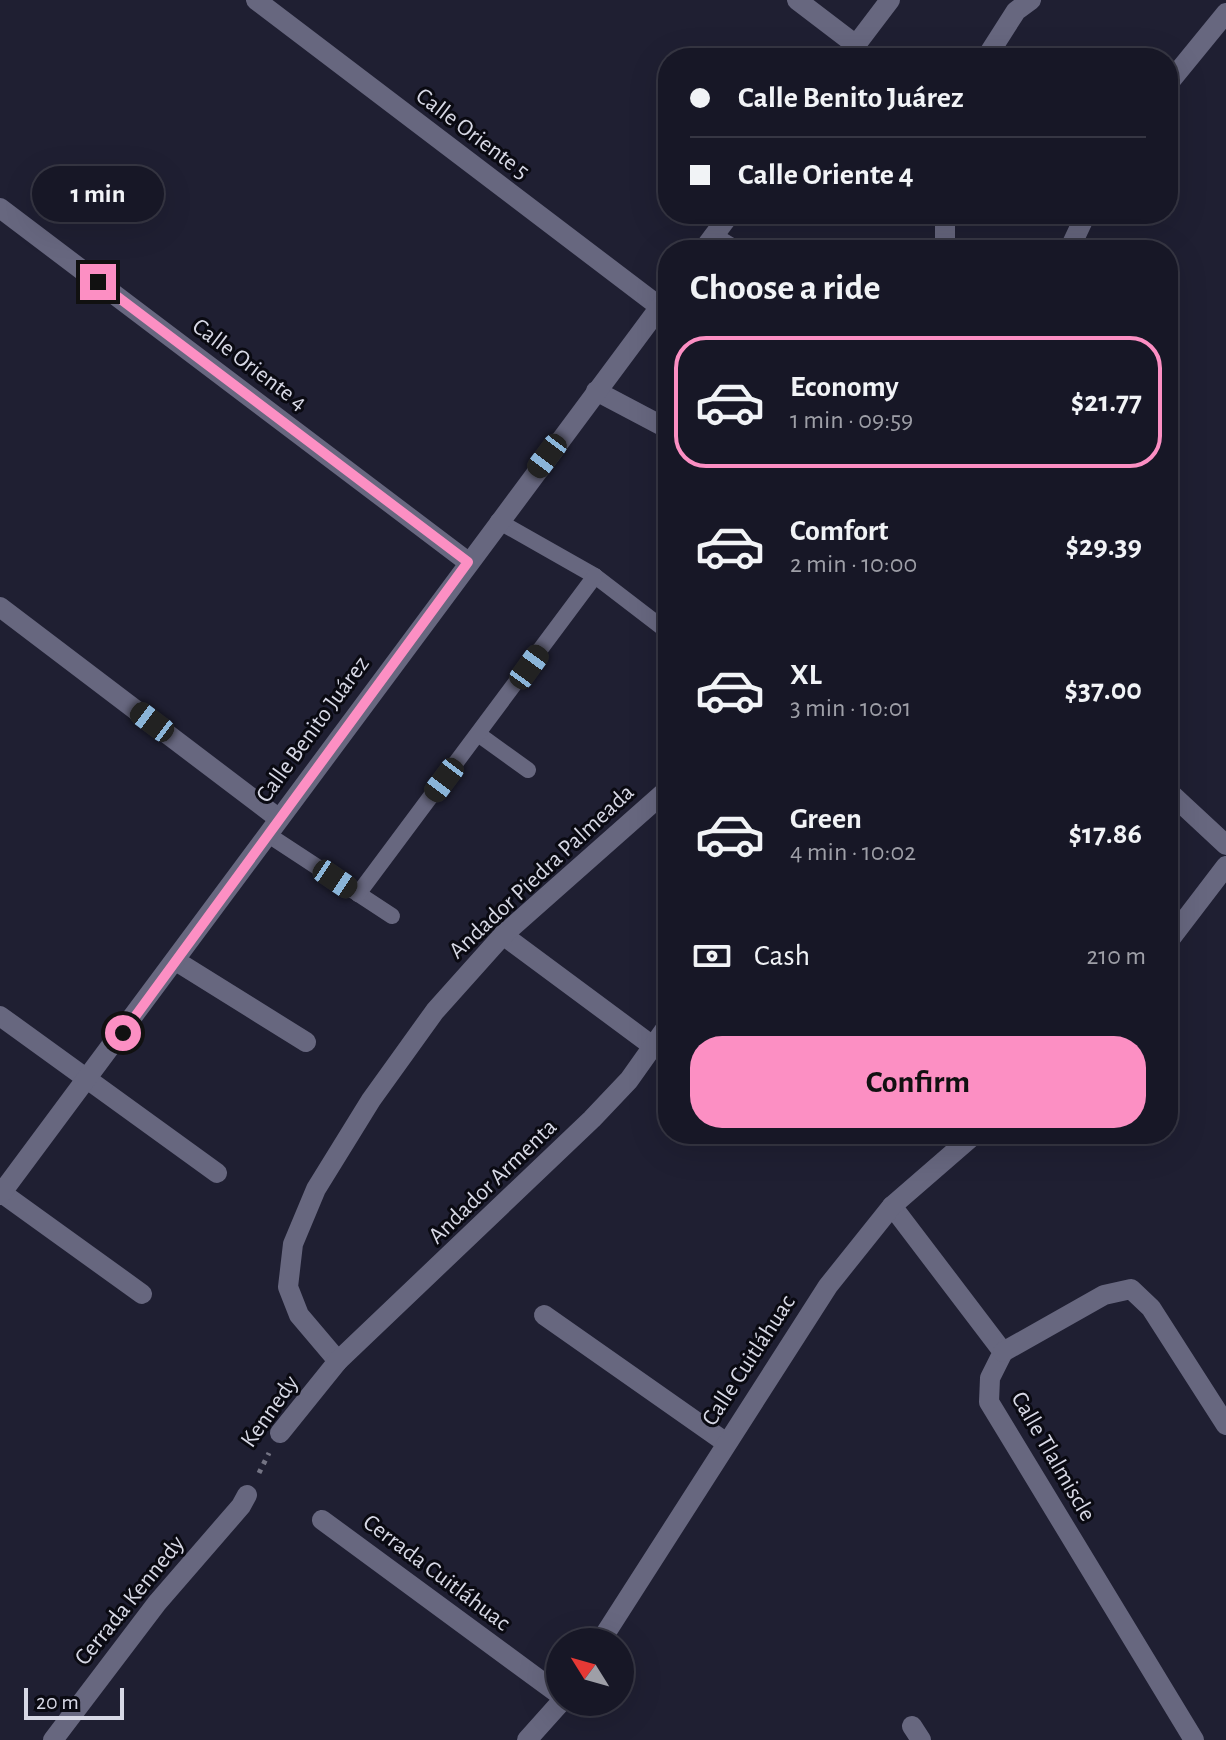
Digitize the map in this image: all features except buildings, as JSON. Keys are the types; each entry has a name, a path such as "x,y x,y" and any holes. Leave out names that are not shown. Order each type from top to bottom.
{"street":[{"name":"Calle Oriente 5","path":"256,0 658,297"},
{"path":"797,0 848,48"},
{"path":"853,48 890,0"},
{"path":"992,48 1016,11 1031,0"},
{"path":"1178,72 1226,13"},
{"name":"Calle Oriente 4","path":"0,208 468,562"},
{"name":"Calle Benito Juárez","path":"1,1194 658,309"},
{"path":"596,391 658,424"},
{"path":"0,607 272,826"},
{"name":"Andador Piedra Palmeada","path":"338,1361 299,1315 288,1287 293,1244 316,1189 371,1100 435,1011 503,935 658,798"},
{"path":"1178,800 1226,845"},
{"path":"1178,929 1226,866"},
{"path":"503,935 654,1047"},
{"path":"176,961 306,1042"},
{"path":"0,1016 217,1173"},
{"name":"Andador Armenta","path":"338,1361 536,1175 629,1080 658,1041"},
{"name":"Calle Cuitláhuac","path":"609,1628 725,1442 828,1286 892,1206 963,1144"},
{"path":"1,1194 142,1294"},
{"path":"892,1206 1003,1352 1104,1295 1131,1289 1151,1308 1226,1425"},
{"path":"544,1315 725,1442"},
{"name":"Calle Tlalmiscle","path":"1003,1352 990,1378 989,1402 1194,1740"},
{"name":"Kennedy","path":"280,1433 338,1361"},
{"name":"Cerrada Kennedy","path":"53,1740 157,1603 241,1506 247,1495"},
{"name":"Cerrada Cuitláhuac","path":"322,1520 546,1685"},
{"path":"527,1740 548,1716"}],"lane":[{"path":"498,521 595,576 658,624"},
{"path":"358,894 595,576"},
{"path":"478,734 528,770"},
{"path":"272,826 358,894 392,916"}],"path":[{"name":"Kennedy","path":"247,1495 280,1433"}],"route":[{"path":"98,282 468,562 123,1033"}]}
